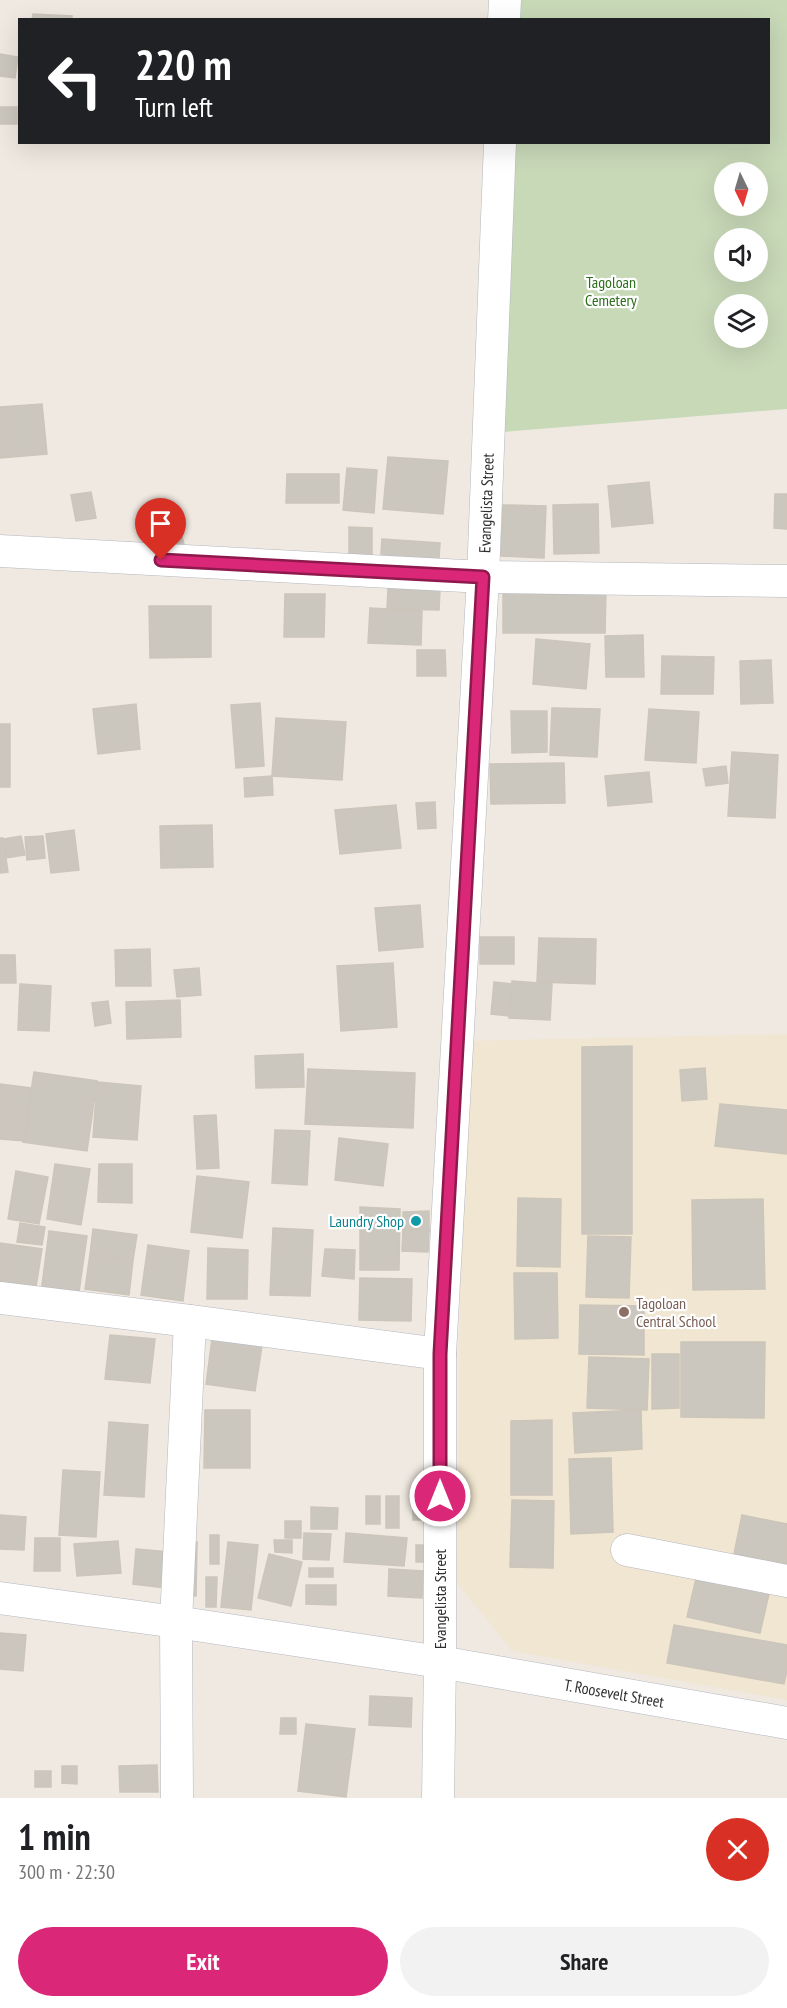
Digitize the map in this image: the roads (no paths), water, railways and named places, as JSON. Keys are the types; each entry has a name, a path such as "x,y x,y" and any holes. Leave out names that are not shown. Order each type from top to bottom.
{"street":[{"path":"504,18 505,0"},
{"name":"Evangelista Street","path":"438,1798 440,1354 483,577 500,144"},
{"path":"0,551 483,577 787,580"},
{"path":"0,1298 190,1320 440,1354"},
{"path":"177,1798 176,1622 190,1320"},
{"path":"627,1550 787,1581"},
{"name":"T. Roosevelt Street","path":"0,1598 440,1662 787,1723"}],"place":[{"name":"Laundry Shop","path":"416,1221"},
{"name":"Tagoloan Central School","path":"624,1312"}],"park label":[{"name":"Tagoloan Cemetery","path":"611,291"}]}
